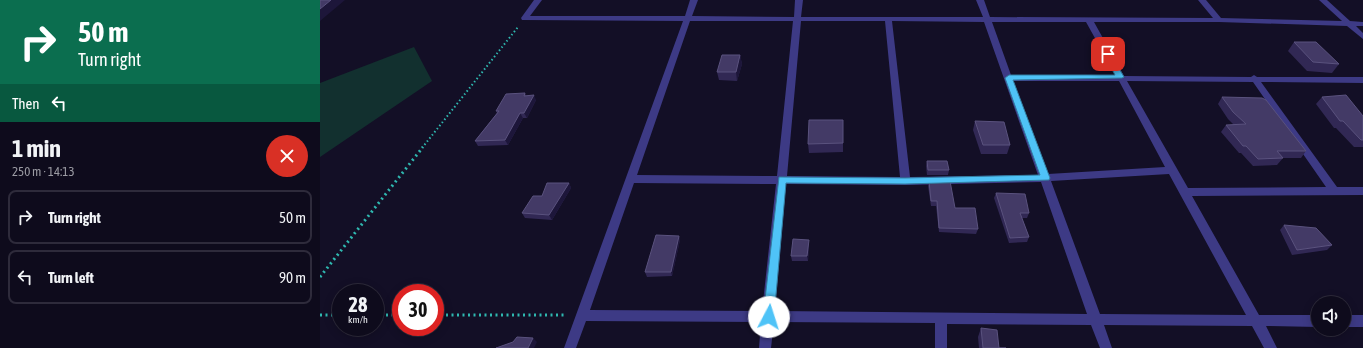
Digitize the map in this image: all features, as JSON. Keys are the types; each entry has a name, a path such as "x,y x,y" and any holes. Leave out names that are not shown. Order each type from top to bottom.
{"street":[{"path":"525,18 538,0"},
{"path":"570,348 694,0"},
{"path":"765,348 799,0"},
{"path":"980,0 1046,178 1106,348"},
{"path":"1202,0 1219,20"},
{"path":"1323,0 1363,37"},
{"path":"525,18 1219,20 1363,24"},
{"path":"888,19 905,181"},
{"path":"1089,20 1271,348"},
{"path":"1009,78 1120,77 1363,80"},
{"path":"1254,78 1334,191"},
{"path":"630,178 905,181 1046,178 1173,170"},
{"path":"1185,192 1363,191"},
{"path":"581,315 1311,321"},
{"path":"941,318 941,348"},
{"path":"1351,321 1363,321"}],"path":[{"path":"320,277 525,18"},
{"path":"320,315 332,315"},
{"path":"444,315 581,315"}],"green space":[{"path":"414,47 432,81 320,157 320,83"}],"building":[{"path":"320,0 331,0 320,9"},
{"path":"1294,42 1316,42 1339,64 1313,62"},
{"path":"722,55 740,55 736,72 717,72"},
{"path":"525,93 524,96 534,95 524,113 520,113 505,140 475,141 499,111 496,111 506,94"},
{"path":"1346,95 1363,116 1363,140 1361,140 1343,121 1340,121 1322,97"},
{"path":"1222,97 1262,98 1266,100 1306,151 1277,151 1283,158 1258,159 1246,146 1243,146 1226,125 1246,124 1233,112"},
{"path":"809,120 843,120 843,143 808,144"},
{"path":"975,121 1004,122 1010,145 983,145"},
{"path":"927,161 947,161 949,170 928,170"},
{"path":"929,181 950,181 955,208 975,208 978,229 939,228 937,201 931,201"},
{"path":"547,183 569,183 549,215 522,213 533,196 542,196"},
{"path":"996,193 1025,194 1029,213 1020,213 1029,237 1010,238"},
{"path":"1284,225 1316,228 1332,245 1297,250"},
{"path":"656,235 679,236 671,272 645,272"},
{"path":"793,239 809,240 807,256 791,256"},
{"path":"981,328 997,330 999,348 983,348"},
{"path":"517,337 533,338 528,348 496,348 513,342"}],"route":[{"path":"769,317 782,180 905,181 1046,178 1009,78 1120,77 1108,54"}]}
